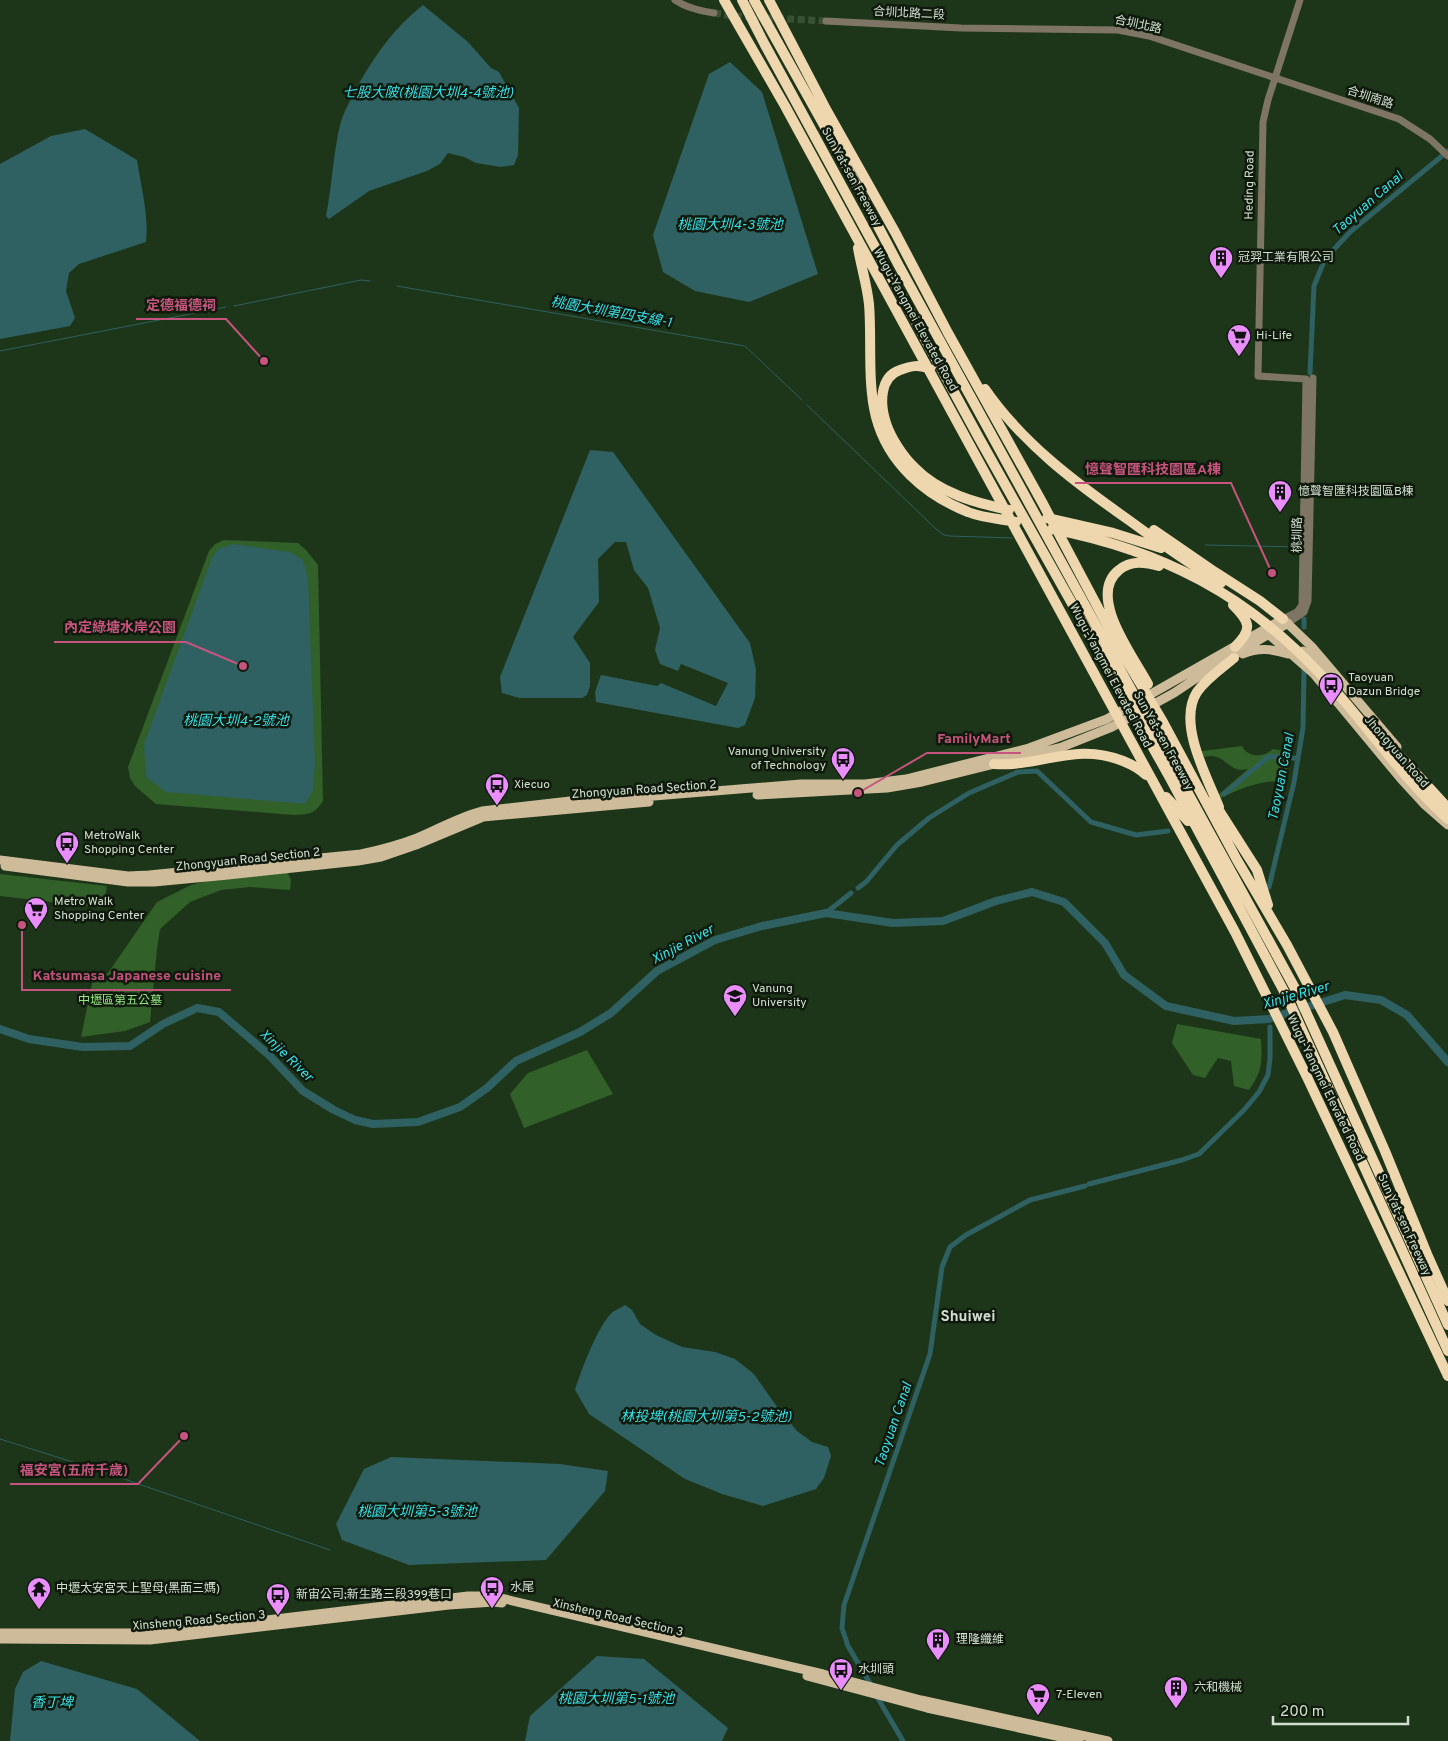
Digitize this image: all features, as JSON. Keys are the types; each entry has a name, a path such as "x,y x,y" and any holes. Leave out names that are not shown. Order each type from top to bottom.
{"highway":[{"name":"Wugu-Yangmei Elevated Road","path":"724,0 785,106 1235,932 1307,1077 1448,1376"},
{"name":"Sun Yat-sen Freeway","path":"742,0 764,45 979,438 1200,834 1287,997 1448,1351"},
{"name":"Sun Yat-sen Freeway","path":"754,0 839,152 898,266 1297,992 1448,1325"},
{"name":"Wugu-Yangmei Elevated Road","path":"769,0 827,111 895,232 1121,651 1163,722 1237,860 1292,954 1334,1032 1448,1301"},
{"path":"842,186 853,225 869,302 870,374 876,417 902,460 918,476 947,496 977,509 1136,539 1188,559 1215,572"},
{"path":"898,266 980,382 1021,432 1044,456 1084,489 1287,631 1326,670 1446,814"},
{"path":"979,438 939,379 929,369 918,365 894,372 884,385 882,402 886,422 900,449 915,468 943,489 1003,515 1108,537 1166,556 1281,623"},
{"path":"980,382 1064,466 1215,572 1260,601 1281,623"},
{"path":"1057,525 1158,560 1214,586 1236,600 1283,637 1323,677 1418,789 1446,814"},
{"path":"1166,556 1267,632"},
{"path":"1205,587 1158,566 1140,562 1131,563 1117,570 1112,577 1107,594 1108,605 1112,619 1188,759 1257,870 1297,992"},
{"path":"1233,605 1247,621 1248,628 1244,638 1235,646"},
{"path":"1224,817 1192,736 1190,717 1196,694 1212,675 1234,658"},
{"path":"994,764 1006,765 1075,753 1108,755 1139,768 1200,834"}],"main road":[{"path":"1110,723 1174,693 1281,623"},
{"name":"Jhongyuan Road","path":"1281,623 1309,656 1346,686 1409,763 1448,803"},
{"path":"1110,723 1170,684 1235,646 1267,632"},
{"name":"Jhongyuan Road","path":"1267,632 1313,673 1401,779 1424,804 1448,825"},
{"path":"1222,662 1261,649 1278,651 1292,656"},
{"name":"Zhongyuan Road Section 2","path":"0,866 128,882 162,881 360,854 387,848 483,817 769,794 887,788 922,782 1062,746 1110,723"},
{"name":"Zhongyuan Road Section 2","path":"449,827 469,814 482,811 579,800 801,784 865,784 906,779 1029,748 1110,723"},
{"name":"Zhongyuan Road Section 2","path":"0,860 128,876 287,865"},
{"path":"0,1633 157,1633 468,1596 492,1596 885,1693 1108,1741"},
{"name":"Xinsheng Road Section 3","path":"0,1639 150,1640 449,1605 494,1602 866,1688"},
{"path":"885,1693 927,1708 1079,1741"}],"street":[{"path":"675,0 696,10 714,13"},
{"name":"Heding Road","path":"1300,0 1263,122 1258,376 1310,379"},
{"name":"合圳北路二段","path":"826,21 961,28"},
{"name":"合圳北路","path":"961,28 1118,30 1149,36 1275,79"},
{"name":"合圳南路","path":"1275,79 1399,119 1430,139 1448,156"},
{"name":"桃圳路","path":"1281,623 1297,612 1302,604 1310,379"}],"green space":[{"name":"桃園大圳4-2號池","path":"224,540 298,543 318,565 323,801 311,813 293,815 156,804 135,786 130,778 128,767 209,551 215,544"},
{"path":"1242,746 1252,755 1265,754 1273,749 1291,752 1284,782 1259,783 1220,798 1218,795 1248,769 1235,769 1220,758 1204,757 1202,751"},
{"name":"中壢區第五公墓","path":"287,871 291,880 290,890 250,887 221,890 190,902 160,929 150,1022 125,1031 81,1037 93,979 108,973 157,902 191,885 216,879"},
{"path":"0,874 107,886 103,908 0,896"},
{"path":"1177,1024 1261,1039 1261,1066 1249,1090 1234,1086 1231,1061 1218,1058 1205,1078 1193,1075 1172,1043"},
{"path":"587,1050 613,1094 524,1128 510,1094 528,1073"}],"water":[{"name":"七股大陂(桃園大圳4-4號池)","path":"423,5 468,42 491,68 499,72 519,108 518,155 514,165 501,167 476,163 464,157 448,153 440,164 427,171 369,191 329,219 326,216 336,148 340,125 345,111 378,53 403,23"},
{"name":"桃園大圳4-3號池","path":"730,62 762,92 818,274 749,302 695,291 663,272 653,235 709,74"},
{"path":"85,129 137,160 146,211 146,242 79,264 69,273 66,291 75,318 70,326 0,339 0,164 51,136"},
{"path":"590,450 613,452 750,643 756,670 755,698 745,725 738,728 596,702 595,692 601,675 657,686 661,683 716,706 728,683 681,664 678,671 660,664 655,650 660,628 648,588 634,570 626,542 615,542 598,559 599,602 573,637 590,663 590,686 587,695 582,698 519,698 502,693 500,677"},
{"name":"桃園大圳4-2號池","path":"233,544 290,552 303,560 308,578 315,764 313,790 305,804 166,792 146,777 144,744 212,558 218,549"},
{"name":"林投埤(桃園大圳第5-2號池)","path":"625,1305 632,1310 640,1324 656,1335 682,1347 715,1352 735,1359 754,1374 797,1431 812,1442 828,1447 831,1456 824,1478 816,1489 763,1506 722,1494 685,1479 589,1414 575,1390 591,1347 602,1325 614,1311"},
{"name":"桃園大圳第5-3號池","path":"391,1457 560,1464 608,1471 605,1491 546,1560 409,1565 342,1540 336,1524 364,1469"},
{"name":"桃園大圳第5-1號池","path":"597,1656 644,1659 728,1728 722,1741 525,1741 530,1716"},
{"name":"香丁埤","path":"41,1661 137,1689 200,1741 10,1741 15,1689 23,1672"}],"waterway":[{"name":"Taoyuan Canal","path":"1310,373 1314,286 1325,259 1350,232 1448,151"},
{"name":"桃園大圳第四支線-1","path":"234,306 361,280 370,281"},
{"name":"桃園大圳第四支線-1","path":"397,286 745,346 802,400"},
{"name":"桃園大圳第四支線-1","path":"0,351 226,307"},
{"name":"桃園大圳第四支線-1","path":"807,405 944,535 1012,538"},
{"path":"1205,545 1300,547"},
{"name":"Taoyuan Canal","path":"1304,619 1304,627"},
{"name":"Taoyuan Canal","path":"1269,887 1294,782 1303,728 1304,670"},
{"path":"1224,794 1268,757 1284,756 1298,759"},
{"path":"858,888 866,882 897,845 929,818 969,793 1018,772 1037,771 1091,822 1136,835 1168,831"},
{"name":"Xinjie River","path":"0,1029 29,1039 83,1047 130,1046 163,1024 197,1008 219,1012 269,1055 303,1091 334,1110 355,1120 373,1124 418,1122 460,1107 487,1088 516,1061 580,1032 611,1013 657,971 715,940 762,926 826,913 893,923 943,921 996,901 1032,892 1064,902 1105,943 1124,975 1166,1006 1234,1021 1269,1019 1345,995 1381,1000 1407,1015 1448,1062"},
{"path":"826,913 851,893"},
{"name":"Taoyuan Canal","path":"1089,1184 1199,1154 1244,1110 1259,1092 1268,1075 1270,1027"},
{"name":"Taoyuan Canal","path":"871,1685 848,1646 842,1628 844,1605 930,1354 942,1267 950,1247 966,1235 1030,1200 1085,1186"},
{"path":"0,1439 98,1470 330,1550"},
{"name":"Taoyuan Canal","path":"876,1695 903,1741"}],"tunnel":[{"path":"714,13 826,21"}],"place":[{"name":"冠羿工業有限公司","path":"1221,279"},
{"name":"Hi-Life","path":"1239,357"},
{"name":"定德福德祠","path":"264,361"},
{"name":"憶聲智匯科技園區B棟","path":"1280,513"},
{"name":"憶聲智匯科技園區A棟","path":"1272,573"},
{"name":"內定綠塘水岸公園","path":"243,666"},
{"name":"Taoyuan Dazun Bridge","path":"1331,706"},
{"name":"Vanung University of Technology","path":"843,780"},
{"name":"FamilyMart","path":"858,793"},
{"name":"Xiecuo","path":"497,806"},
{"name":"MetroWalk Shopping Center","path":"67,864"},
{"name":"Katsumasa Japanese cuisine","path":"22,925"},
{"name":"Metro Walk Shopping Center","path":"36,930"},
{"name":"Vanung University","path":"735,1017"},
{"name":"福安宮(五府千歲)","path":"184,1436"},
{"name":"水尾","path":"492,1609"},
{"name":"中壢太安宮天上聖母(黑面三媽)","path":"39,1610"},
{"name":"新宙公司;新生路三段399巷口","path":"278,1616"},
{"name":"理隆纖維","path":"938,1661"},
{"name":"水圳頭","path":"841,1691"},
{"name":"六和機械","path":"1176,1709"},
{"name":"7-Eleven","path":"1038,1716"}],"district":[{"name":"Shuiwei","path":"968,1317"}]}
